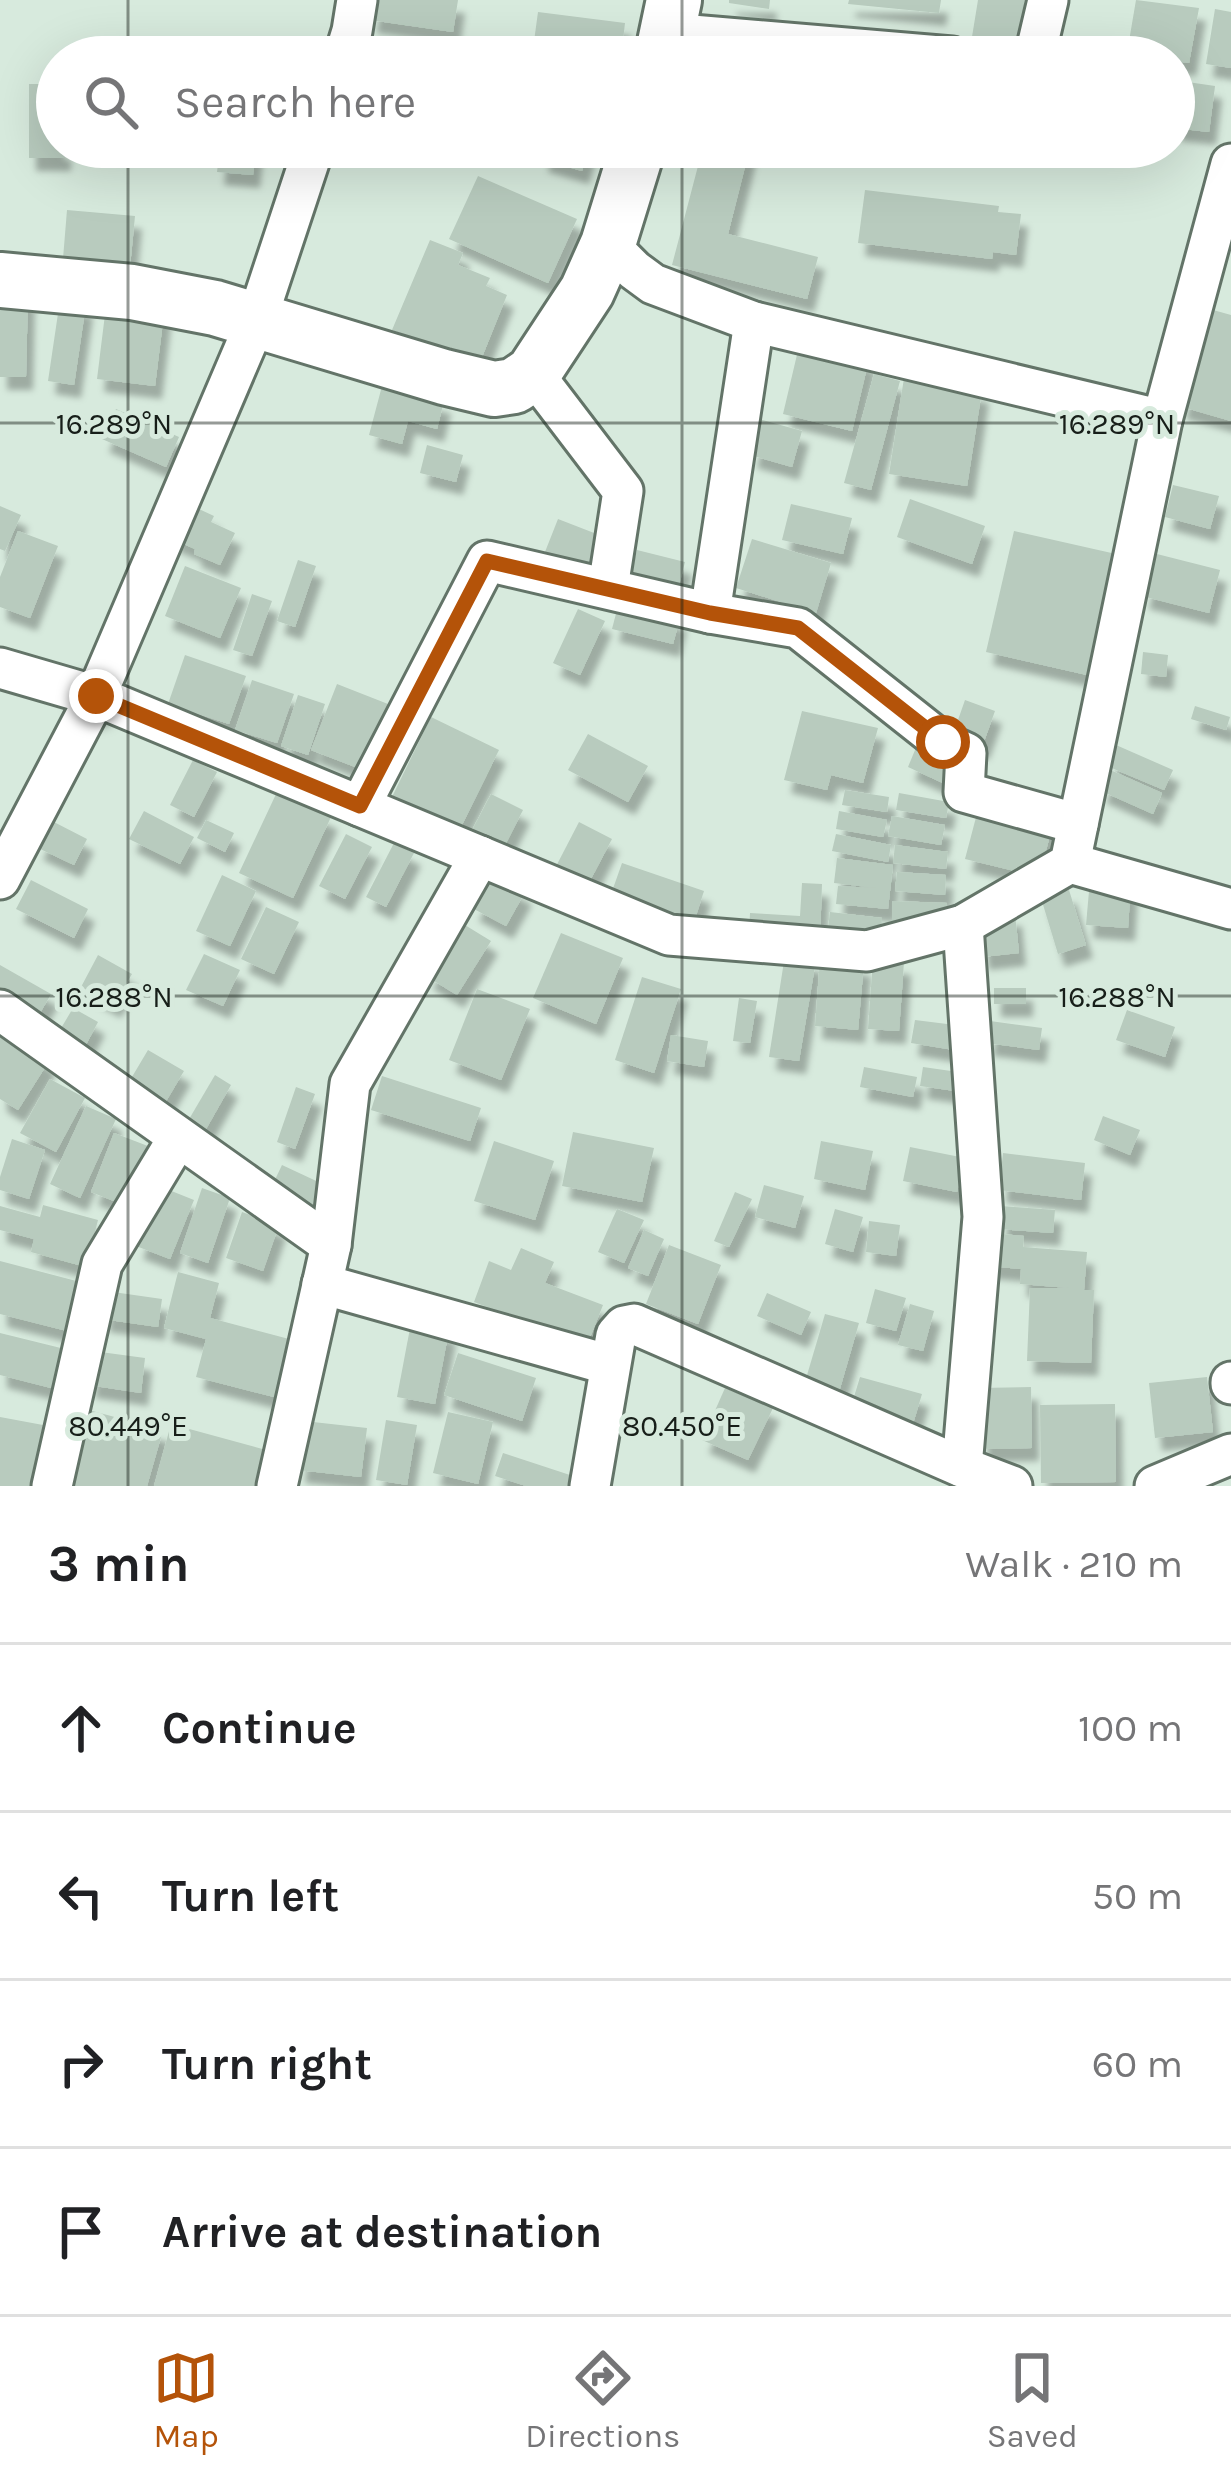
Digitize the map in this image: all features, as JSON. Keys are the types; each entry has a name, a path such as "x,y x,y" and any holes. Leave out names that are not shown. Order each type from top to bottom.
{"street":[{"path":"350,36 357,0"},
{"path":"1040,36 1048,0"},
{"path":"668,30 731,36"},
{"path":"1070,863 1162,420 1231,164"},
{"path":"0,879 96,696 257,319 307,168"},
{"path":"0,280 132,292 215,308 475,385 514,386 533,373 587,291 608,244 632,168"},
{"path":"608,244 653,284 754,322 1162,420"},
{"path":"710,613 754,322"},
{"path":"533,373 623,491 608,587"},
{"path":"360,806 487,561 710,613 798,628 943,742 966,753 964,792 1078,824"},
{"path":"0,668 96,696 669,935 867,951 963,925 1070,863 1231,909"},
{"path":"277,1486 331,1245 350,1084 480,856"},
{"path":"962,1467 983,1217 963,925"},
{"path":"0,1010 331,1245"},
{"path":"52,1486 102,1264 178,1138"},
{"path":"322,1284 610,1365"},
{"path":"590,1486 616,1335 634,1324 1012,1486"},
{"path":"1155,1486 1231,1454"}],"building":[{"path":"373,0 458,0 453,32 370,20"},
{"path":"770,0 769,9 729,3"},
{"path":"849,0 941,0 939,13 848,4"},
{"path":"978,0 1025,0 1019,36 972,36"},
{"path":"1136,0 1199,8 1194,36 1130,36"},
{"path":"1215,9 1231,12 1231,68 1206,64"},
{"path":"538,12 625,23 623,36 535,36"},
{"path":"1195,83 1215,86 1209,132 1195,130"},
{"path":"29,84 36,84 36,158 29,158"},
{"path":"217,168 254,168 253,175 217,172"},
{"path":"697,168 745,168 728,234 818,257 807,299 672,265"},
{"path":"478,176 577,219 548,283 449,239"},
{"path":"865,190 999,206 998,212 1021,214 1016,255 993,252 992,259 858,243"},
{"path":"67,210 135,216 129,277 62,271"},
{"path":"430,240 463,253 458,265 490,278 486,286 507,295 474,377 428,360 428,343 392,330"},
{"path":"0,293 28,293 26,377 0,377"},
{"path":"107,298 165,305 155,386 97,379"},
{"path":"60,300 86,304 74,385 48,381"},
{"path":"1206,308 1231,315 1231,421 1179,406"},
{"path":"800,342 869,359 852,431 783,414"},
{"path":"874,374 900,381 871,490 844,483"},
{"path":"904,378 982,390 967,486 889,474"},
{"path":"382,386 444,401 437,429 408,421 402,444 369,435"},
{"path":"116,409 179,437 166,467 102,439"},
{"path":"759,419 802,431 792,467 750,455"},
{"path":"427,445 463,455 456,482 420,473"},
{"path":"1173,485 1219,496 1210,529 1165,517"},
{"path":"910,499 985,526 972,564 897,537"},
{"path":"186,503 235,533 220,565 170,538"},
{"path":"791,504 852,518 843,554 782,540"},
{"path":"0,506 21,515 5,551 0,549"},
{"path":"558,519 607,538 593,576 543,557"},
{"path":"18,531 58,546 30,618 0,607 0,577"},
{"path":"1014,531 1116,554 1087,675 986,652"},
{"path":"752,539 831,563 816,613 736,588"},
{"path":"637,550 685,562 676,597 628,585"},
{"path":"1153,553 1220,570 1209,613 1142,596"},
{"path":"298,560 316,566 295,627 277,621"},
{"path":"185,566 241,588 220,638 165,616"},
{"path":"252,594 272,601 252,656 233,650"},
{"path":"619,602 680,618 673,644 612,629"},
{"path":"578,609 605,621 580,675 553,663"},
{"path":"1143,652 1168,655 1166,677 1141,674"},
{"path":"185,655 246,676 229,724 168,704"},
{"path":"252,680 294,694 277,743 235,730"},
{"path":"337,684 388,704 363,770 311,750"},
{"path":"298,695 325,704 308,755 281,746"},
{"path":"965,700 995,711 982,747 952,737"},
{"path":"1195,706 1230,717 1226,730 1191,719"},
{"path":"802,711 878,728 863,783 831,775 827,790 784,780"},
{"path":"431,717 499,750 459,831 391,799"},
{"path":"588,734 648,766 628,802 568,770"},
{"path":"920,738 958,755 945,784 908,767"},
{"path":"1116,745 1173,770 1164,790 1107,766"},
{"path":"193,760 217,772 194,817 170,805"},
{"path":"1108,769 1162,793 1153,814 1099,790"},
{"path":"845,790 889,797 887,812 842,805"},
{"path":"277,792 331,817 293,898 239,873"},
{"path":"899,793 949,802 946,818 896,810"},
{"path":"491,794 523,810 500,855 468,838"},
{"path":"979,806 1053,824 1039,877 965,859"},
{"path":"144,811 194,837 180,864 129,839"},
{"path":"839,811 887,820 883,837 836,829"},
{"path":"892,816 945,825 941,845 888,836"},
{"path":"50,820 87,839 74,865 36,847"},
{"path":"206,820 234,833 225,852 197,838"},
{"path":"579,822 612,839 584,892 551,876"},
{"path":"346,834 372,847 345,899 319,886"},
{"path":"836,834 891,845 888,862 832,851"},
{"path":"394,843 414,853 386,907 366,897"},
{"path":"895,845 948,852 946,869 893,863"},
{"path":"837,858 893,865 888,909 836,904 838,886 876,888 834,883"},
{"path":"622,863 704,891 692,928 609,900"},
{"path":"897,872 946,875 945,895 895,891"},
{"path":"490,874 525,892 506,926 472,908"},
{"path":"222,875 256,891 230,946 196,931"},
{"path":"31,880 88,909 74,938 16,909"},
{"path":"1090,880 1131,883 1128,928 1086,925"},
{"path":"802,883 822,884 820,938 749,933 750,913 800,916"},
{"path":"1069,890 1086,945 1058,954 1041,898"},
{"path":"892,901 947,903 947,925 892,923"},
{"path":"266,907 299,922 274,974 241,959"},
{"path":"830,912 882,918 881,934 828,929"},
{"path":"1015,913 1019,953 982,957 978,917"},
{"path":"460,922 491,941 457,995 426,976"},
{"path":"561,933 623,958 596,1024 533,998"},
{"path":"204,954 240,970 223,1006 186,990"},
{"path":"98,955 132,974 114,1005 81,987"},
{"path":"785,955 816,960 799,1061 769,1057"},
{"path":"873,959 904,962 899,1031 868,1029"},
{"path":"820,960 864,963 858,1030 815,1026"},
{"path":"0,965 51,994 36,1020 0,998"},
{"path":"642,977 681,989 654,1073 615,1060"},
{"path":"994,988 1026,988 1026,1004 994,1004"},
{"path":"477,989 530,1009 501,1080 449,1060"},
{"path":"739,998 757,1001 750,1043 733,1041"},
{"path":"73,1008 98,1022 80,1056 54,1040"},
{"path":"1127,1010 1175,1027 1165,1057 1116,1040"},
{"path":"915,1020 963,1026 960,1051 911,1043"},
{"path":"990,1021 1042,1028 1039,1050 986,1043"},
{"path":"0,1030 49,1061 18,1110 0,1099"},
{"path":"671,1035 708,1041 704,1067 667,1061"},
{"path":"148,1050 184,1071 162,1108 126,1087"},
{"path":"864,1067 917,1077 913,1097 860,1087"},
{"path":"923,1067 965,1073 962,1092 920,1086"},
{"path":"215,1075 231,1085 202,1136 185,1126"},
{"path":"382,1076 481,1108 470,1141 371,1110"},
{"path":"50,1079 85,1098 56,1152 20,1133"},
{"path":"296,1087 315,1094 295,1149 277,1142"},
{"path":"86,1106 116,1119 80,1198 50,1184"},
{"path":"1103,1116 1140,1130 1130,1155 1094,1140"},
{"path":"573,1132 654,1148 642,1202 562,1186"},
{"path":"114,1133 153,1148 129,1207 91,1192"},
{"path":"12,1139 45,1150 29,1199 0,1190"},
{"path":"494,1141 554,1161 535,1220 474,1201"},
{"path":"821,1141 873,1151 865,1190 814,1179"},
{"path":"910,1147 965,1158 957,1192 903,1181"},
{"path":"1003,1153 1085,1163 1081,1200 999,1190"},
{"path":"282,1165 327,1186 317,1208 272,1186"},
{"path":"764,1185 804,1196 795,1228 755,1217"},
{"path":"159,1186 194,1200 170,1259 136,1246"},
{"path":"202,1188 230,1198 208,1263 180,1253"},
{"path":"735,1192 752,1199 729,1247 714,1241"},
{"path":"43,1205 98,1220 86,1267 31,1252 34,1239 0,1230 0,1206 40,1217"},
{"path":"1001,1206 1055,1210 1053,1233 999,1229"},
{"path":"617,1209 644,1220 624,1263 598,1252"},
{"path":"835,1209 863,1217 853,1252 825,1244"},
{"path":"242,1212 279,1225 263,1271 226,1258"},
{"path":"869,1221 900,1225 896,1256 866,1252"},
{"path":"644,1230 664,1239 648,1276 628,1268"},
{"path":"990,1233 1024,1236 1023,1247 1087,1252 1084,1290 1094,1290 1091,1363 1027,1361 1030,1288 1069,1288 1020,1284 1021,1269 987,1266"},
{"path":"669,1245 721,1265 698,1324 646,1304"},
{"path":"521,1248 554,1262 545,1283 603,1305 587,1345 474,1302 489,1261 511,1270"},
{"path":"0,1261 84,1283 71,1332 0,1314"},
{"path":"178,1272 219,1283 210,1318 289,1339 274,1397 196,1377 206,1339 164,1328"},
{"path":"875,1289 906,1298 896,1331 866,1323"},
{"path":"106,1291 162,1299 158,1327 102,1319"},
{"path":"767,1293 811,1312 801,1335 757,1316"},
{"path":"910,1304 934,1311 923,1351 898,1345"},
{"path":"825,1314 859,1323 839,1392 805,1382"},
{"path":"411,1323 449,1330 435,1404 397,1397"},
{"path":"0,1333 73,1351 63,1391 0,1375"},
{"path":"93,1351 145,1358 141,1393 88,1385"},
{"path":"458,1353 536,1378 522,1421 444,1395"},
{"path":"860,1377 922,1394 912,1427 850,1410"},
{"path":"1207,1377 1213,1432 1155,1438 1149,1383"},
{"path":"1031,1387 1032,1448 981,1449 980,1388"},
{"path":"725,1388 773,1408 748,1460 702,1440"},
{"path":"1115,1404 1116,1482 1041,1483 1040,1405"},
{"path":"85,1409 163,1430 147,1486 63,1486"},
{"path":"448,1412 493,1422 478,1484 433,1473"},
{"path":"0,1417 43,1425 35,1464 40,1465 37,1486 0,1486"},
{"path":"386,1420 417,1425 407,1485 376,1480"},
{"path":"304,1421 367,1428 361,1477 298,1470"},
{"path":"171,1424 266,1450 256,1486 154,1486"},
{"path":"503,1453 573,1476 569,1486 526,1486 495,1476"}],"route":[{"path":"96,696 360,806 487,561 710,613 798,628 943,742"}]}
